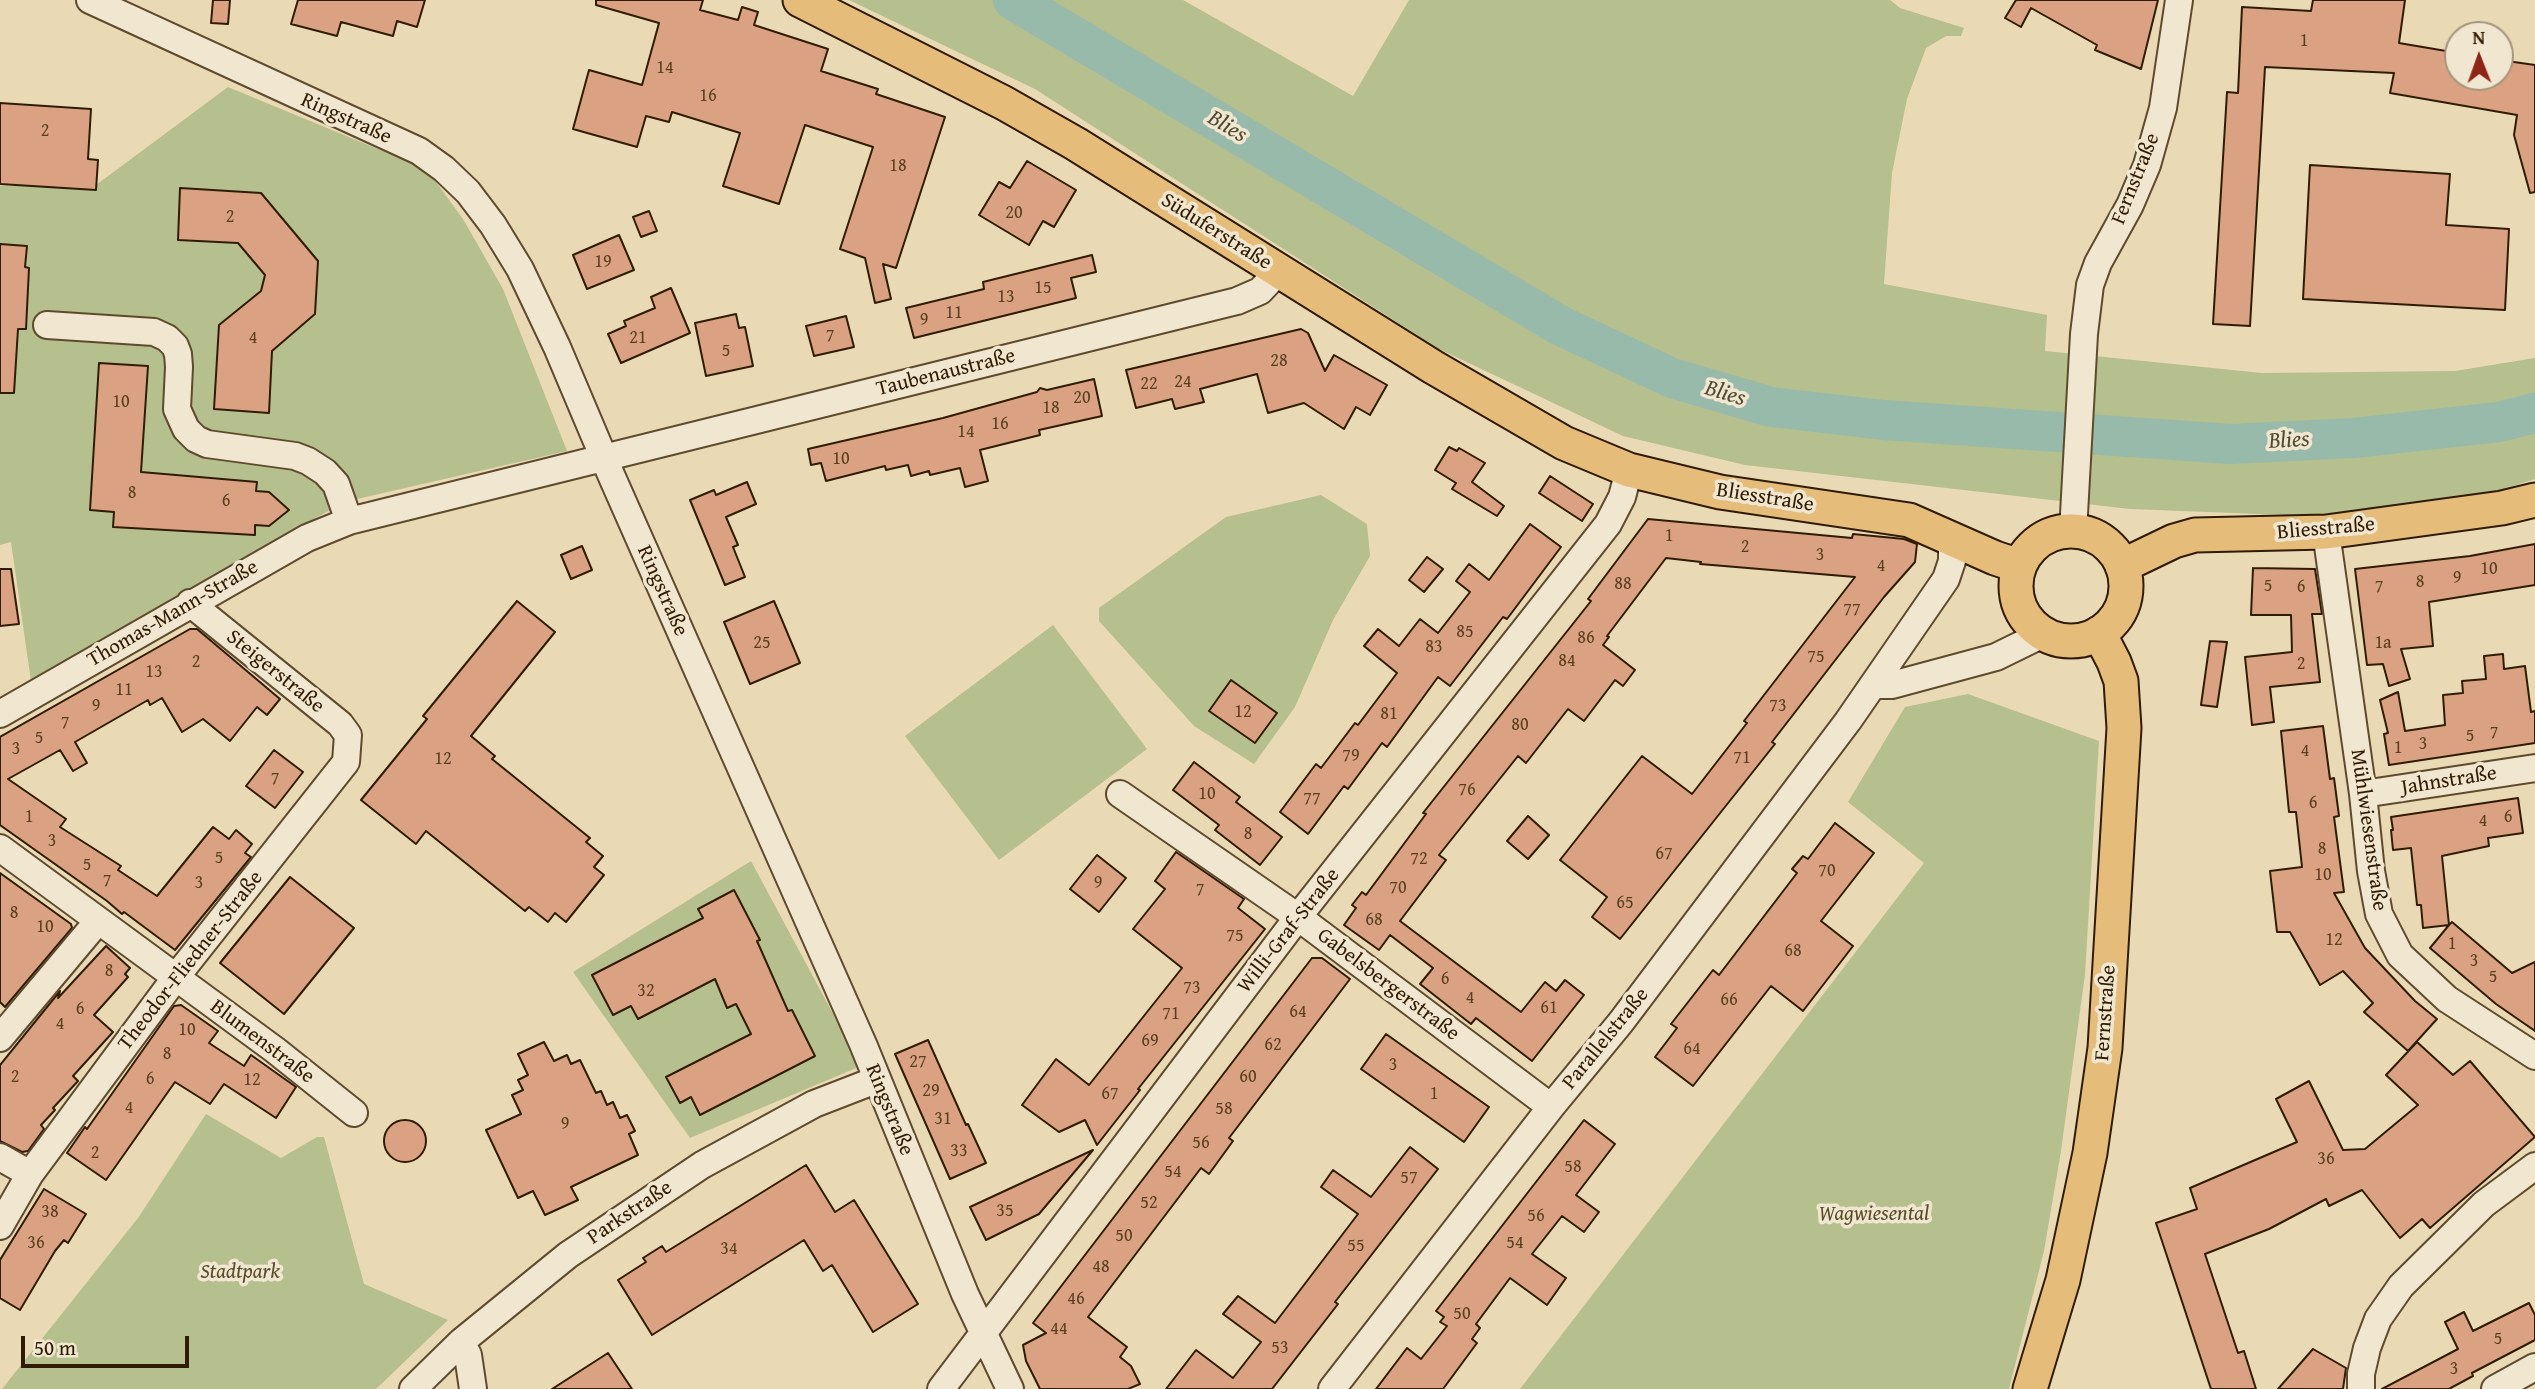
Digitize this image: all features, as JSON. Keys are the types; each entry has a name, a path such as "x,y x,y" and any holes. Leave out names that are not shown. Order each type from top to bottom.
{"main road":[{"name":"Süduferstraße","path":"800,0 1004,103 1076,144 1433,367 1552,436 1629,470"},
{"name":"Bliesstraße","path":"1629,470 1720,492 1909,520 2019,566"},
{"name":"Bliesstraße","path":"2122,566 2174,541 2195,536 2326,533 2502,508 2535,500"},
{"path":"2059,532 2094,536 2109,546 2122,566 2126,577 2126,595 2121,612 2110,626 2099,633 2078,641 2060,640 2043,634 2024,616 2019,604 2016,579 2019,566 2028,551 2042,539 2059,532"},
{"name":"Fernstraße","path":"2030,1389 2063,1280 2090,1153 2105,1048 2124,728 2121,681 2099,633"}],"street":[{"name":"Ringstraße","path":"90,0 419,151 444,169 468,192 520,269 557,347 863,1044 983,1332 1010,1389"},
{"name":"Fernstraße","path":"2073,532 2083,354 2090,285 2098,263 2143,175 2163,108 2179,0"},
{"name":"Taubenaustraße","path":"604,458 1237,301 1260,291 1279,271"},
{"path":"47,325 154,332 167,338 175,346 177,354 177,409 186,429 196,439 207,444 295,456 308,461 325,472 336,484 349,521"},
{"name":"Thomas-Mann-Straße","path":"0,714 307,538 349,521 604,458"},
{"name":"Willi-Graf-Straße","path":"941,1389 1298,917 1608,524 1622,497 1629,470"},
{"name":"Mühlwiesenstraße","path":"2326,533 2379,914 2400,955 2447,999 2535,1056"},
{"name":"Parallelstraße","path":"1332,1389 1629,1011 1874,685 1946,579 1952,561 1952,537"},
{"name":"Steigerstraße","path":"190,603 340,724 348,735 348,748"},
{"path":"1874,685 1892,685 1996,657 2043,634"},
{"name":"Theodor-Fliedner-Straße","path":"0,1226 30,1174 176,977 346,762 348,748"},
{"name":"Jahnstraße","path":"2362,794 2535,768"},
{"name":"Gabelsbergerstraße","path":"1120,794 1298,917 1551,1107"},
{"name":"Blumenstraße","path":"0,848 275,1050 354,1113"},
{"path":"0,1038 98,921"},
{"name":"Parkstraße","path":"413,1389 461,1342 568,1255 702,1165 814,1104 876,1080"},
{"path":"0,1157 30,1174"},
{"path":"2361,1389 2361,1374 2367,1348 2378,1319 2401,1286 2484,1205 2535,1166"},
{"path":"461,1342 468,1355 474,1389"},
{"path":"2495,1389 2535,1367"}],"green space":[{"path":"849,0 1183,0 1353,96 1409,0 1890,0 1900,8 1964,28 1961,36 1946,36 1926,48 1907,99 1892,173 1884,284 2047,315 2045,351 2262,373 2455,371 2535,358 2535,479 2498,491 2310,516 2130,509 1745,465 1623,436 1437,348 1035,89"},
{"path":"228,87 414,164 436,182 463,219 503,289 567,451 344,502 31,681 11,542 0,545 0,186 96,185"},
{"path":"1321,495 1367,524 1370,556 1333,620 1295,707 1254,764 1194,726 1099,621 1099,608 1226,517"},
{"path":"1053,625 1147,749 999,860 905,736"},
{"name":"Wagwiesental","path":"1968,694 2099,741 2085,974 2061,1151 2044,1251 2009,1389 1520,1389 1924,863 1848,802 1905,707"},
{"path":"751,861 861,1066 690,1138 573,972"},
{"name":"Stadtpark","path":"206,1114 281,1158 317,1137 324,1137 364,1284 448,1320 376,1389 2,1389 138,1218"}],"building":[{"path":"213,0 230,0 228,24 211,23"},
{"path":"298,0 425,0 417,27 397,21 393,36 341,22 337,36 291,24"},
{"path":"596,0 703,0 700,10 738,20 742,7 758,12 754,25 828,49 821,71 878,89 876,94 945,117 896,268 883,264 891,299 875,303 865,258 840,249 873,147 805,125 779,204 723,186 740,133 672,112 669,122 646,116 637,147 573,129 589,70 642,85 659,23 596,5"},
{"path":"2016,0 2158,0 2141,69 2095,50 2097,45 2031,8 2021,27 2005,18"},
{"path":"2313,0 2405,0 2399,43 2444,51 2444,91 2514,91 2514,62 2535,65 2535,192 2530,193 2514,135 2517,115 2390,93 2394,73 2265,67 2250,326 2213,324 2227,92 2238,93 2242,7 2311,11"},
{"path":"0,103 91,109 88,159 98,160 96,190 0,184"},
{"path":"1027,161 1076,190 1054,227 1043,221 1029,245 979,215 999,182 1010,188"},
{"path":"2310,165 2450,174 2446,225 2509,229 2505,310 2303,299"},
{"path":"180,188 261,193 318,261 315,314 272,351 269,413 214,409 219,325 261,291 265,275 238,243 178,240"},
{"path":"649,211 657,231 641,237 633,217"},
{"path":"619,235 634,270 587,289 573,255"},
{"path":"0,244 27,246 25,267 29,268 26,329 18,329 14,393 0,393"},
{"path":"1092,255 1096,272 1071,278 1076,298 914,338 906,308 984,289 983,282"},
{"path":"671,288 690,333 621,363 608,334 626,326 624,321 655,308 651,297"},
{"path":"736,314 739,328 745,327 753,366 706,376 695,323"},
{"path":"846,316 854,347 814,356 806,326"},
{"path":"1301,329 1308,333 1325,371 1334,355 1387,385 1370,415 1356,407 1344,429 1304,403 1268,413 1257,374 1200,389 1204,402 1175,409 1172,399 1136,408 1126,370"},
{"path":"99,363 148,366 141,472 257,482 256,491 269,492 289,510 269,526 255,525 255,535 113,527 114,512 90,510"},
{"path":"1094,379 1102,416 1039,430 1040,435 980,450 988,481 965,487 960,468 911,476 908,465 886,470 885,466 826,481 821,463 811,465 808,449 943,418 1037,392 1040,388 1047,390"},
{"path":"1449,447 1457,451 1459,448 1485,463 1472,482 1504,506 1497,516 1452,489 1456,483 1435,470"},
{"path":"1550,476 1593,504 1582,521 1539,493"},
{"path":"747,482 756,504 726,517 738,545 733,547 745,577 725,585 690,500 714,490 716,495"},
{"path":"1648,519 1852,538 1853,534 1904,539 1917,544 1915,562 1884,597 1772,742 1775,744 1620,939 1592,917 1607,897 1560,860 1642,756 1692,794 1747,723 1744,721 1855,577 1700,564 1701,562 1666,558 1603,645 1635,670 1623,686 1615,680 1584,721 1568,709 1526,763 1518,756 1439,855 1446,860 1400,921 1521,1012 1545,982 1556,991 1565,980 1584,995 1532,1061 1476,1018 1471,1024 1420,984 1433,968 1390,935 1379,950 1344,925 1356,908 1352,905 1362,892 1366,895 1426,814 1423,813 1591,601 1588,599"},
{"path":"1530,524 1561,547 1507,619 1503,617 1450,686 1438,677 1387,747 1382,743 1348,789 1344,786 1308,834 1280,812 1316,764 1321,768 1355,723 1358,725 1397,673 1364,646 1378,629 1399,646 1420,619 1438,633 1470,592 1456,581 1469,564 1489,580"},
{"path":"2535,544 2535,585 2429,602 2433,646 2401,649 2410,679 2389,686 2383,664 2367,665 2355,569 2470,556"},
{"path":"582,546 592,570 571,579 561,555"},
{"path":"1427,557 1443,569 1424,592 1409,580"},
{"path":"2253,568 2315,569 2322,614 2312,614 2320,682 2270,687 2274,722 2252,725 2245,657 2292,652 2291,615 2251,615"},
{"path":"0,569 11,569 19,624 0,626"},
{"path":"517,601 555,632 471,736 495,756 492,759 590,838 586,842 603,856 594,867 604,875 566,922 555,913 548,922 529,907 525,911 426,831 416,844 361,800 427,719 423,716"},
{"path":"774,601 800,663 750,684 724,622"},
{"path":"190,629 197,629 280,699 267,715 257,707 230,741 203,719 182,732 162,698 150,705 148,700 75,742 87,763 73,771 60,750 8,779 66,819 60,827 121,866 118,870 157,896 213,827 229,839 236,830 252,844 245,853 251,857 175,950 0,825 0,737"},
{"path":"2210,641 2227,642 2217,707 2201,705"},
{"path":"2503,654 2504,669 2525,666 2531,712 2535,711 2535,743 2389,765 2384,734 2388,733 2380,700 2398,692 2405,731 2445,725 2443,695 2463,693 2462,681 2486,679 2484,656"},
{"path":"1231,680 1277,713 1255,743 1209,711"},
{"path":"2323,726 2330,779 2334,778 2339,816 2334,817 2344,892 2334,893 2365,948 2415,1001 2437,1019 2408,1051 2364,1012 2373,1003 2343,971 2320,985 2290,932 2277,932 2270,871 2302,867 2296,812 2289,812 2281,731"},
{"path":"274,750 303,772 275,808 246,786"},
{"path":"1194,762 1240,797 1236,802 1282,837 1260,865 1215,830 1219,825 1173,790"},
{"path":"2518,798 2523,833 2488,838 2489,846 2442,856 2449,925 2423,928 2421,905 2417,905 2411,848 2393,850 2391,817"},
{"path":"1528,816 1549,835 1528,859 1507,841"},
{"path":"1835,823 1874,853 1821,921 1853,946 1803,1011 1771,986 1693,1086 1655,1057 1677,1028 1671,1024 1713,970 1719,975 1797,873 1792,869 1803,856 1808,859"},
{"path":"1176,852 1244,899 1238,908 1265,929 1097,1145 1085,1120 1059,1132 1022,1105 1056,1059 1089,1085 1182,968 1133,929 1165,889 1155,881"},
{"path":"1097,855 1126,878 1099,912 1070,889"},
{"path":"0,873 71,924 72,928 5,1007 0,1002"},
{"path":"290,877 354,928 284,1014 220,963"},
{"path":"734,890 760,940 757,941 788,1011 792,1010 815,1056 700,1115 691,1097 680,1103 666,1077 751,1034 736,1004 727,1008 715,979 638,1019 631,1006 613,1015 592,975 703,918 698,909"},
{"path":"2452,922 2512,973 2535,962 2535,1031 2496,1004 2430,948"},
{"path":"106,946 130,968 125,974 128,977 94,1015 113,1032 73,1076 78,1081 53,1108 55,1110 41,1125 44,1129 28,1151 22,1152 0,1141 0,1065 60,991 58,998"},
{"path":"1312,958 1322,958 1350,979 1229,1138 1233,1141 1209,1174 1201,1168 1088,1317 1127,1347 1120,1357 1131,1366 1140,1384 1128,1389 1040,1389 1026,1361 1023,1345 1046,1333 1033,1323"},
{"path":"181,1005 218,1031 209,1043 244,1066 251,1055 296,1087 276,1118 224,1084 210,1104 175,1082 106,1180 67,1153 174,1006"},
{"path":"1386,1034 1489,1107 1464,1142 1361,1069"},
{"path":"928,1040 986,1163 950,1179 895,1054"},
{"path":"544,1042 554,1061 567,1055 571,1064 580,1060 596,1093 601,1091 607,1105 613,1102 620,1118 627,1115 635,1131 629,1134 638,1155 571,1187 578,1200 545,1215 533,1191 518,1198 486,1130 521,1114 512,1095 523,1090 518,1080 528,1075 518,1054"},
{"path":"2417,1042 2453,1075 2470,1061 2535,1137 2430,1228 2422,1219 2400,1238 2362,1190 2329,1206 2326,1199 2269,1229 2205,1254 2238,1353 2244,1351 2256,1389 2211,1389 2156,1223 2197,1209 2190,1188 2297,1142 2276,1099 2309,1081 2343,1150 2365,1149 2418,1105 2386,1075"},
{"path":"405,1120 420,1126 426,1141 420,1156 405,1162 390,1156 384,1141 390,1126"},
{"path":"1584,1120 1615,1144 1576,1195 1599,1212 1584,1232 1562,1216 1532,1254 1566,1278 1547,1305 1510,1278 1476,1324 1480,1328 1472,1339 1477,1343 1443,1389 1376,1389 1407,1348 1421,1359 1447,1326 1440,1322 1444,1317 1436,1311"},
{"path":"1410,1147 1438,1169 1335,1302 1338,1304 1272,1389 1166,1389 1196,1350 1233,1378 1261,1342 1223,1314 1238,1296 1275,1323 1358,1214 1321,1187 1333,1170 1371,1197"},
{"path":"1093,1150 1039,1214 986,1240 970,1207"},
{"path":"806,1165 835,1212 854,1200 918,1304 873,1332 832,1265 823,1271 804,1240 652,1335 618,1280 646,1262 643,1258 662,1246 666,1252"},
{"path":"44,1189 86,1214 68,1243 64,1240 55,1251 20,1310 0,1298 0,1260"},
{"path":"2529,1303 2535,1315 2535,1340 2472,1373 2473,1376 2449,1389 2382,1389 2458,1349 2445,1322 2464,1312 2473,1331"},
{"path":"2313,1349 2346,1368 2343,1389 2278,1389"},
{"path":"608,1353 632,1389 552,1389"}],"waterway":[{"name":"Blies","path":"1013,0 1561,326 1672,378 1771,407 1884,420 2231,444 2354,438 2499,422 2535,413"}]}
